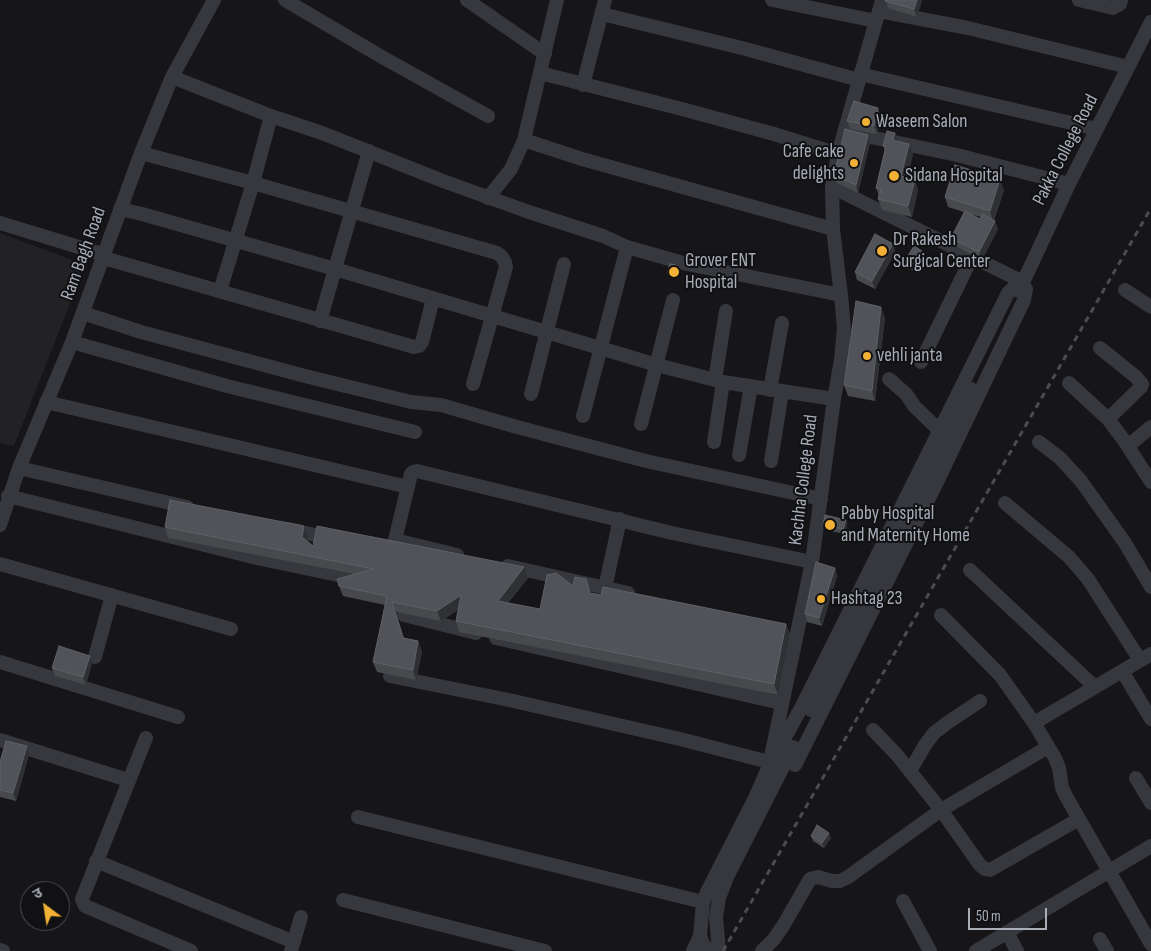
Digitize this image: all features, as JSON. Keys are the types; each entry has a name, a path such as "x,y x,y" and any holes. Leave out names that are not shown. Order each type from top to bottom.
{"street":[{"name":"Ram Bagh Road","path":"0,525 18,468 72,342 141,153 172,78 214,0"},
{"path":"285,0 488,116"},
{"path":"467,0 545,54"},
{"path":"488,198 511,169 524,140 557,0"},
{"path":"583,85 605,0"},
{"path":"772,0 879,11 968,28 1128,67"},
{"path":"1079,0 1113,8 1120,4 1121,0"},
{"name":"Kachha College Road","path":"693,951 700,936 703,902 710,884 755,798 769,764 793,632 812,562 844,328 842,295 833,229 832,187 844,131 879,11"},
{"path":"602,14 860,77 1097,129"},
{"name":"Pakka College Road","path":"719,951 716,917 719,898 727,877 1151,22"},
{"path":"540,73 709,116 838,154"},
{"path":"172,78 271,116 322,133 488,198 602,236 627,247 688,264 842,295"},
{"path":"220,291 271,116"},
{"path":"844,131 958,156 1069,184"},
{"path":"524,140 590,162 833,229"},
{"path":"320,321 369,151"},
{"path":"141,153 497,253 502,257 506,267 473,384"},
{"path":"832,187 972,257 1021,287"},
{"path":"120,209 335,269 657,366 719,381 834,399"},
{"path":"0,223 104,257 414,347 419,346 422,342 433,299"},
{"path":"584,416 627,247"},
{"path":"921,362 972,257"},
{"path":"531,394 564,264"},
{"path":"390,676 509,700 680,740 769,764 800,710 1008,293 1016,285 1026,288 1024,300 938,480 794,765"},
{"path":"1124,290 1151,307"},
{"path":"641,424 673,300"},
{"path":"714,442 726,311"},
{"path":"83,313 141,332 325,381 411,402 441,405 517,428 646,461 821,499"},
{"path":"771,461 782,323"},
{"path":"72,342 236,389 415,432"},
{"path":"1100,348 1142,384 1108,419"},
{"path":"889,379 906,394 915,407 939,430"},
{"path":"1069,383 1108,419 1151,482"},
{"path":"739,455 751,386"},
{"path":"46,402 408,487"},
{"path":"1128,446 1151,427"},
{"path":"1040,442 1060,458 1082,481 1126,543 1151,587"},
{"path":"18,468 198,510"},
{"path":"372,550 385,553 395,540 411,474 417,471 672,532 812,562"},
{"path":"8,496 257,558 352,578"},
{"path":"1005,503 1069,557 1145,657 1034,723"},
{"path":"605,588 620,520"},
{"path":"271,525 344,542"},
{"path":"395,540 472,558"},
{"path":"492,563 644,597"},
{"path":"0,564 231,629"},
{"path":"970,570 1094,687"},
{"path":"95,658 112,595"},
{"path":"404,615 518,644 781,703"},
{"path":"941,615 1000,675 1034,723 1058,768 1062,788 1151,944"},
{"path":"0,662 178,717"},
{"path":"1122,671 1151,720"},
{"path":"910,771 934,733 980,701"},
{"path":"873,730 910,771 941,810 980,865 985,869 990,870 1079,819"},
{"path":"146,738 82,899 85,906 191,951"},
{"path":"0,740 128,780"},
{"path":"762,951 779,932 810,879 818,877 840,881 848,877 941,810 1048,747"},
{"path":"1136,778 1151,803"},
{"path":"358,817 703,902"},
{"path":"976,951 1151,846"},
{"path":"96,861 292,946 300,917"},
{"path":"343,900 544,951"},
{"path":"903,901 930,951"},
{"path":"1007,932 1017,951"},
{"path":"700,936 703,944 709,951"}],"shaded area":[{"path":"0,233 85,265 14,446 0,443"}],"building":[{"path":"886,0 917,0 914,9"},
{"path":"854,101 878,108 874,126 847,121"},
{"name":"Cafe cake delights","path":"845,129 868,135 856,185 834,175"},
{"path":"887,131 895,133 893,140 909,144 901,176 915,180 908,206 878,199 881,189 876,188 886,146 883,146"},
{"path":"955,165 1000,179 990,211 945,197"},
{"path":"965,211 980,219 983,214 995,221 979,252 951,238"},
{"path":"875,234 893,244 872,281 855,272"},
{"path":"914,246 922,251 912,266 904,262"},
{"path":"670,264 676,265 674,275 667,273"},
{"name":"vehli janta","path":"856,301 881,307 872,391 844,385"},
{"path":"170,500 304,526 302,537 313,546 317,526 524,567 498,601 540,609 547,575 556,573 573,586 575,577 586,579 590,593 601,595 603,587 786,624 774,684 456,621 461,595 437,611 392,602 403,638 418,641 413,670 373,662 387,596 339,586 337,579 374,569 165,527"},
{"path":"825,515 846,520 843,529 823,525"},
{"name":"Hashtag 23","path":"816,562 835,568 819,618 805,614"},
{"path":"59,646 90,656 83,677 52,668"},
{"path":"6,741 27,746 13,793 0,790 0,762"},
{"path":"817,825 829,833 822,843 811,836"}],"railway":[{"path":"723,951 1151,208"}],"place":[{"name":"Waseem Salon","path":"866,122"},
{"name":"Cafe cake delights","path":"854,163"},
{"name":"Sidana Hospital","path":"894,176"},
{"name":"Dr Rakesh Surgical Center","path":"882,251"},
{"name":"Grover ENT Hospital","path":"674,272"},
{"name":"vehli janta","path":"867,356"},
{"name":"Pabby Hospital and Maternity Home","path":"830,525"},
{"name":"Hashtag 23","path":"821,599"}]}
